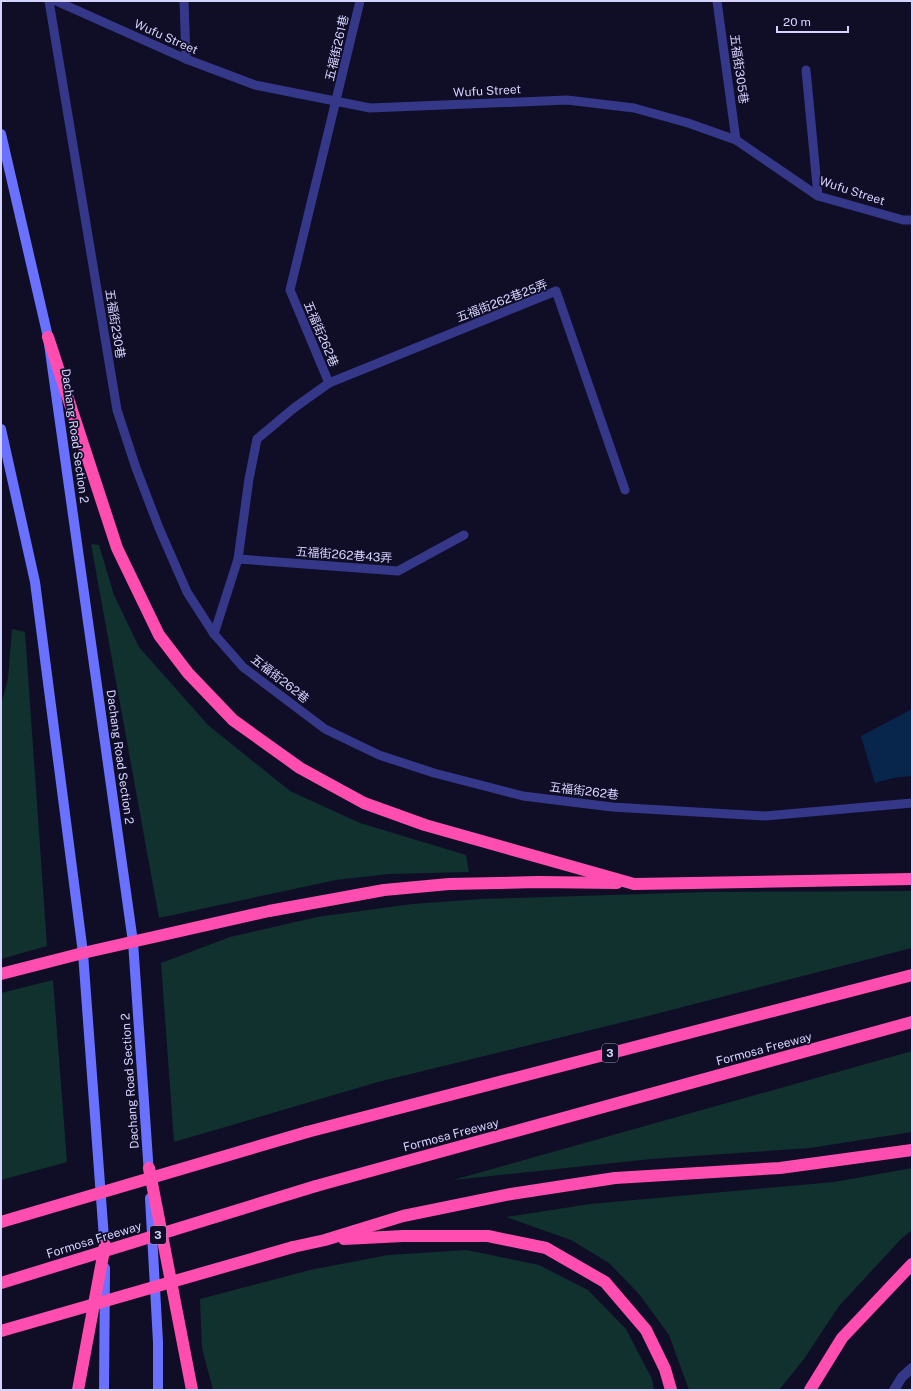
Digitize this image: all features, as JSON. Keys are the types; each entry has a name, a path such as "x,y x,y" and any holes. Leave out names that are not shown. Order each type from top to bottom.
{"highway":[{"path":"48,337 116,548 138,594 159,635 188,673 232,720 300,768 364,803 425,825 634,884"},
{"path":"1,974 83,953 269,911 384,890 449,884 538,882 634,884 912,879"},
{"name":"3","path":"1,1222 307,1132 912,975"},
{"name":"Formosa Freeway","path":"1,1283 316,1186 912,1022"},
{"path":"1,1331 293,1247 325,1240 403,1216 511,1194 615,1178 780,1168 912,1150"},
{"path":"149,1168 192,1390"},
{"path":"325,1240 403,1236 488,1236 546,1248 605,1282 646,1330 665,1370 671,1390"},
{"path":"78,1390 105,1245"},
{"path":"810,1390 842,1338 912,1264"}],"main road":[{"name":"Dachang Road Section 2","path":"1,134 48,337 133,942 149,1168 158,1342 158,1390"},
{"path":"1,430 35,582 83,953 105,1245 104,1390"}],"street":[{"path":"894,1390 902,1377 912,1368"}],"lane":[{"name":"五福街230巷","path":"49,1 117,410 158,528 186,592 214,634"},
{"name":"Wufu Street","path":"56,1 186,59 255,85 370,108 567,100 634,108 688,123 736,140 818,196 903,220 912,220"},
{"path":"184,1 186,59"},
{"name":"五福街261巷","path":"337,101 360,1"},
{"name":"五福街305巷","path":"717,1 736,140"},
{"path":"806,70 818,196"},
{"name":"五福街262巷","path":"337,101 290,290 329,383 294,408 257,439 249,479 238,559 214,634 243,667 325,728 379,754 400,762 434,773 523,796 612,807 765,816 912,803"},
{"name":"五福街262巷25弄","path":"329,383 556,291 625,490"},
{"name":"五福街262巷43弄","path":"238,559 398,571 464,535"}],"green space":[{"path":"91,544 99,545 114,595 139,647 208,725 290,791 360,823 466,855 469,872 389,874 336,880 159,918"},
{"path":"12,629 25,632 47,946 1,959 1,705 8,679"},
{"path":"912,891 912,948 644,1017 378,1082 174,1142 161,963 230,937 317,917 412,904 481,899 706,892"},
{"path":"53,980 67,1162 1,1180 1,993"},
{"path":"912,1051 912,1132 810,1148 651,1159 453,1180"},
{"path":"912,1168 912,1230 901,1239 839,1306 804,1359 779,1390 689,1390 669,1335 639,1294 609,1263 571,1240 506,1217 590,1204 834,1182"},
{"path":"467,1250 539,1265 588,1290 626,1329 652,1379 654,1390 213,1390 202,1348 200,1299 310,1270 388,1255"}],"water":[{"path":"912,709 912,776 893,778 875,783 861,736"}]}
